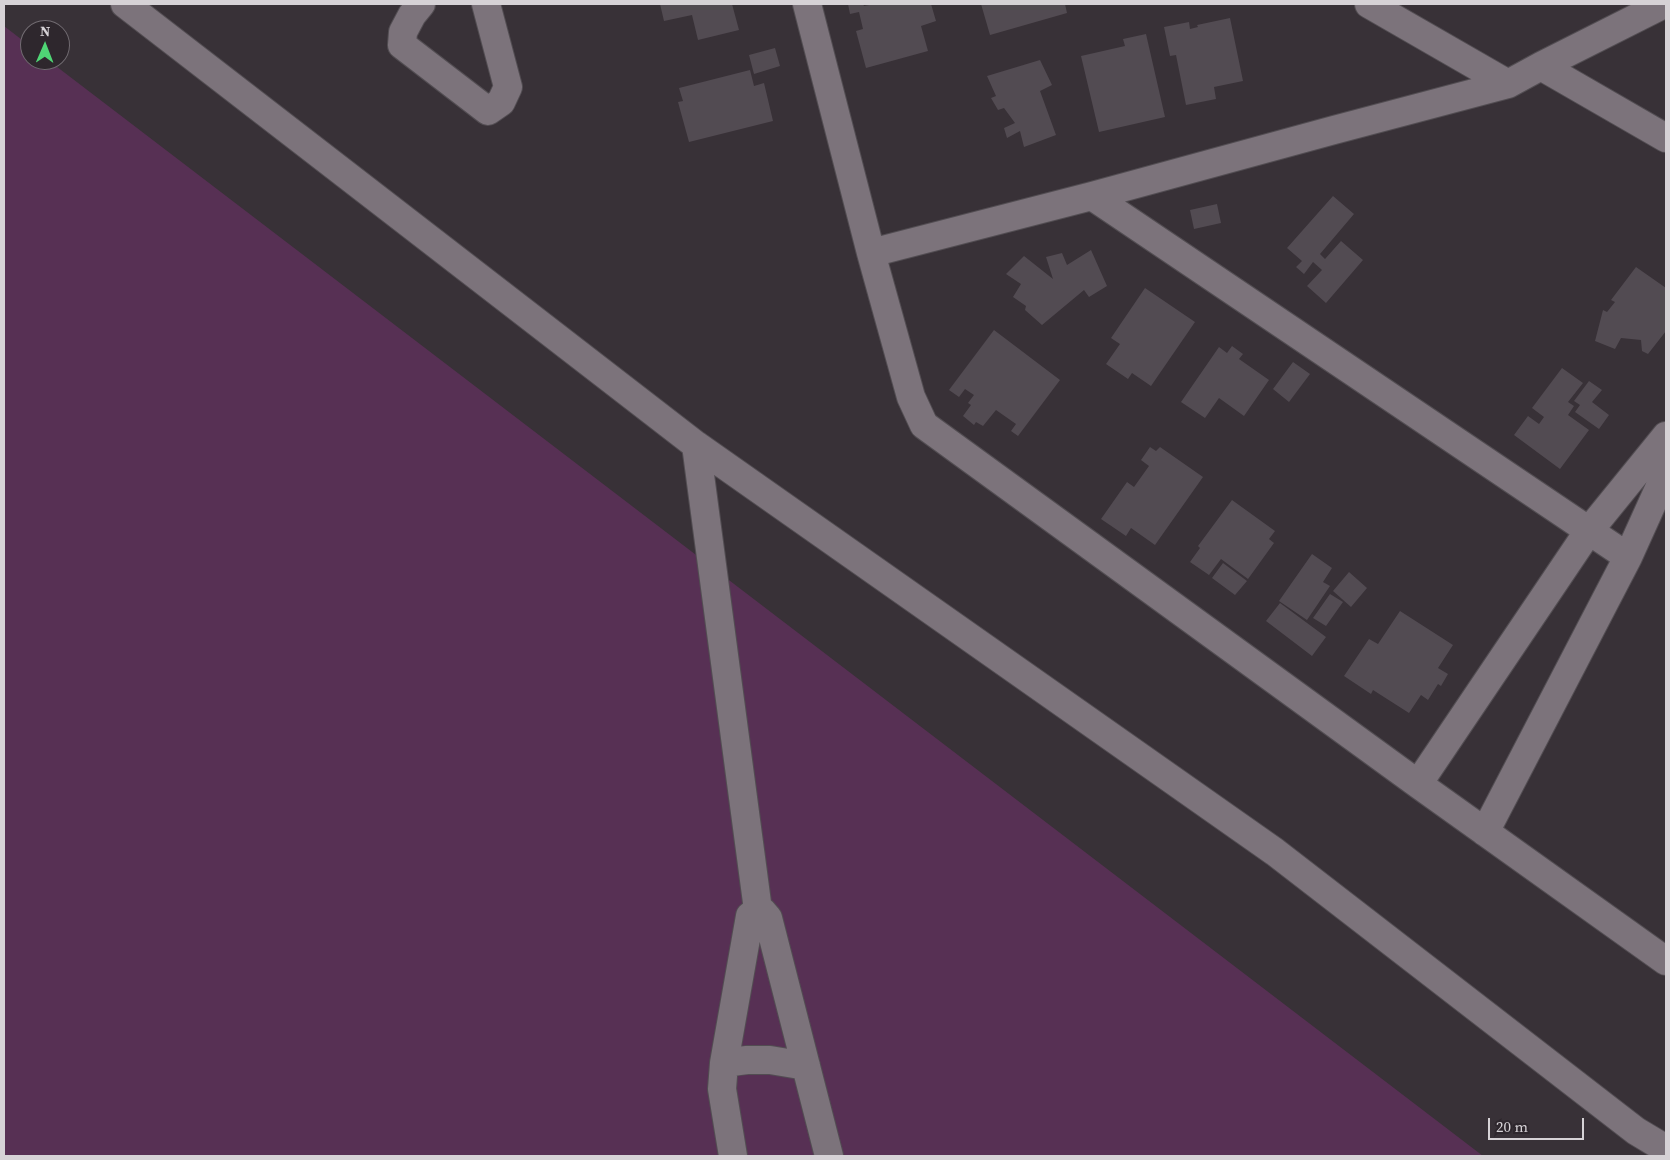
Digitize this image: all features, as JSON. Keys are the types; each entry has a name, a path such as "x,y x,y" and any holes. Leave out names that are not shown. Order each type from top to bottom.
{"street":[{"path":"125,4 696,445 1275,852 1636,1132 1666,1149"},
{"path":"421,4 412,15 403,32 402,46 488,110 501,102 508,87 486,4"},
{"path":"807,4 871,254 911,397 924,425 1418,784 1666,960"},
{"path":"1369,4 1508,84"},
{"path":"871,254 1508,84 1664,4"},
{"path":"1540,66 1666,138"},
{"path":"1092,196 1588,532 1628,557"},
{"path":"1418,784 1588,532 1666,436"},
{"path":"696,445 758,910"},
{"path":"1485,832 1628,557 1666,473"},
{"path":"732,1156 722,1089 724,1063 750,916 758,910"},
{"path":"758,910 762,911 768,918 829,1156"},
{"path":"724,1063 770,1060 806,1066"},
{"path":"1636,1132 1654,1156"}],"shaded area":[{"path":"4,26 20,38 20,70 61,70 1483,1156 4,1156"}],"building":[{"path":"660,4 732,4 739,30 698,40 692,15 664,21"},
{"path":"848,4 863,4 864,6 874,4 931,4 936,21 921,26 928,51 866,68 856,31 863,29 859,12 850,14"},
{"path":"981,4 1065,4 1067,13 990,35"},
{"path":"1230,18 1243,81 1214,87 1216,99 1186,105 1176,55 1170,56 1164,27 1189,22 1190,29 1198,27 1197,25"},
{"path":"1146,34 1165,117 1099,132 1081,56 1125,46 1123,39"},
{"path":"775,48 780,66 754,74 749,55"},
{"path":"1040,60 1052,85 1040,91 1056,135 1024,147 1020,131 1007,138 1004,128 1015,123 1004,108 998,110 991,98 996,96 987,76"},
{"path":"750,70 754,86 764,83 773,121 689,142 678,102 683,101 679,88"},
{"path":"1333,196 1354,214 1320,254 1325,259 1341,241 1363,260 1326,303 1307,286 1322,270 1313,262 1304,274 1296,267 1302,261 1287,248"},
{"path":"1217,204 1221,223 1194,229 1190,210"},
{"path":"1091,250 1107,286 1089,297 1084,290 1042,325 1025,310 1026,306 1013,297 1021,284 1006,274 1024,256 1053,279 1046,257 1062,253 1067,265"},
{"path":"1636,267 1666,288 1666,331 1648,354 1642,351 1641,340 1621,338 1615,349 1595,341 1603,310 1607,312 1615,302 1611,300"},
{"path":"1145,288 1195,322 1151,386 1132,373 1128,379 1106,364 1120,344 1111,338"},
{"path":"994,330 1060,380 1018,436 1011,431 1016,424 996,410 983,426 976,422 974,425 963,416 971,405 968,403 974,395 965,389 959,397 949,390"},
{"path":"1232,346 1243,354 1239,359 1269,380 1244,416 1219,398 1205,418 1181,402 1219,347 1227,353"},
{"path":"1293,362 1310,374 1289,402 1273,389"},
{"path":"1562,368 1583,383 1568,402 1574,406 1568,415 1589,430 1560,469 1514,435 1528,416 1539,424 1544,417 1532,408"},
{"path":"1589,381 1602,390 1592,402 1609,415 1599,429 1575,412 1580,405 1574,401"},
{"path":"1150,447 1156,451 1160,447 1203,477 1155,545 1131,528 1126,536 1101,519 1127,482 1134,487 1149,466 1141,460"},
{"path":"1232,500 1275,531 1269,539 1274,543 1248,579 1221,559 1209,575 1190,562 1200,548 1198,546"},
{"path":"1312,554 1332,568 1323,582 1330,586 1307,620 1279,601"},
{"path":"1223,563 1247,581 1235,595 1212,578"},
{"path":"1349,572 1367,588 1351,607 1333,591"},
{"path":"1330,594 1343,602 1326,626 1313,618"},
{"path":"1280,603 1326,637 1312,656 1266,621"},
{"path":"1400,611 1453,645 1438,668 1448,674 1441,686 1438,684 1428,700 1421,695 1409,713 1373,690 1371,694 1344,676 1369,639 1378,644"}]}
